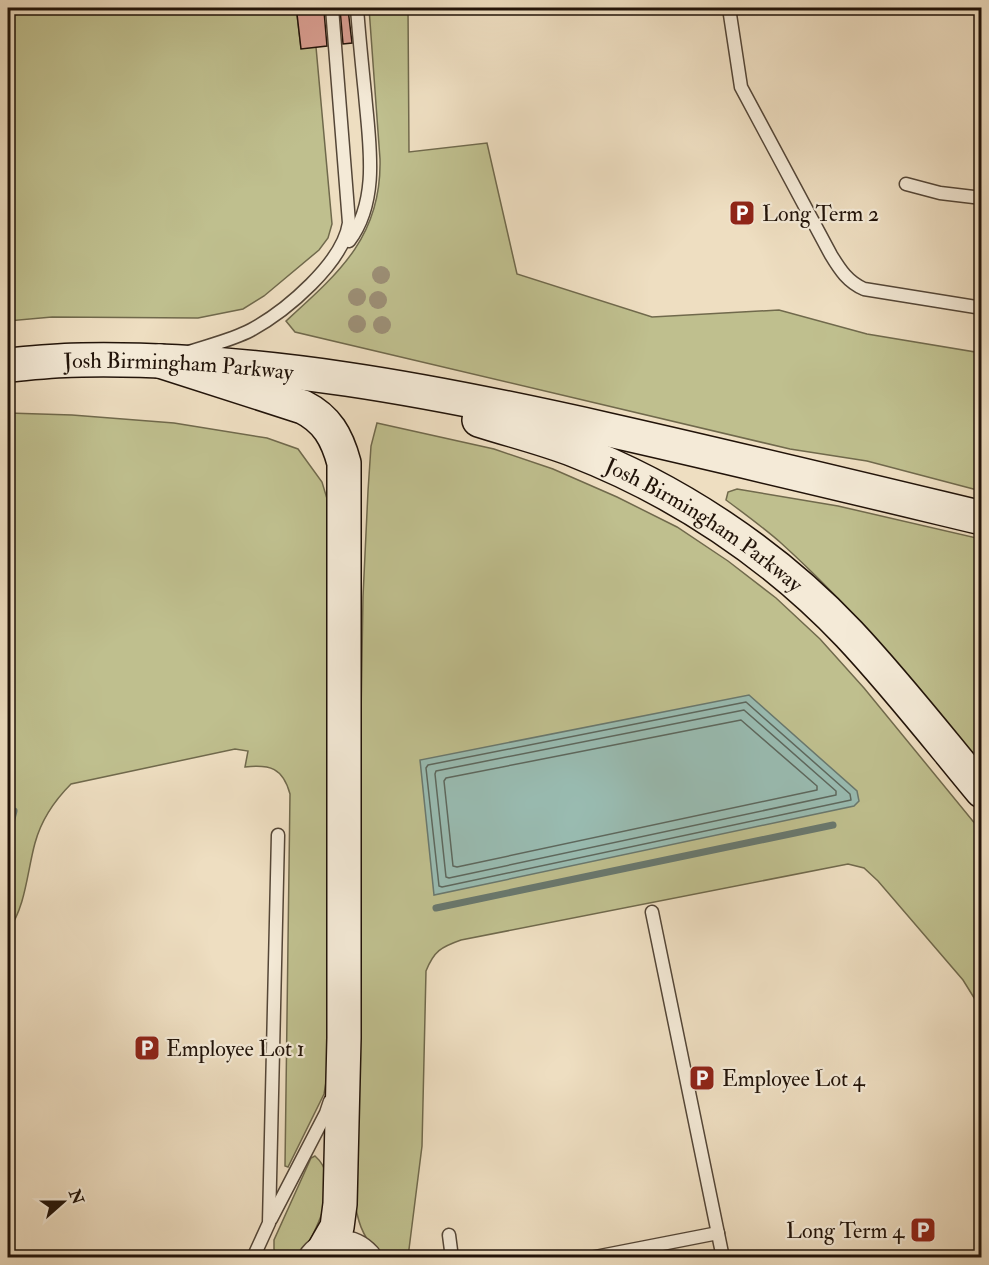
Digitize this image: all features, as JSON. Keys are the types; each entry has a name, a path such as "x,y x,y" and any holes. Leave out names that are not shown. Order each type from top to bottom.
{"main road":[{"name":"Josh Birmingham Parkway","path":"8,365 80,360 160,361 289,370 348,378 498,405 981,518"},
{"path":"160,361 303,407 315,413 334,433 344,463 344,1038 340,1204 337,1227 320,1253"},
{"name":"Josh Birmingham Parkway","path":"348,378 574,450 650,485 721,526 788,576 849,634 981,791"}],"street":[{"path":"320,1253 336,1245 356,1249 366,1257"}],"lane":[{"path":"332,8 349,223 347,236 340,251"},
{"path":"160,361 233,337 272,318 321,273 357,228 363,213 370,175 370,158 357,8"},
{"path":"729,8 741,87 841,271 852,283 864,289 981,308"},
{"path":"906,184 940,193 981,198"},
{"path":"269,1223 278,835"},
{"path":"652,912 723,1257"},
{"path":"253,1257 326,1113 338,1077 344,1038"},
{"path":"590,1257 718,1233"},
{"path":"449,1235 452,1257"}],"green space":[{"path":"90,8 308,8 309,13 297,15 301,48 316,47 332,224 328,238 319,250 264,296 243,309 198,318 52,317 8,321 8,17 26,12"},
{"path":"369,8 408,8 409,152 487,143 517,274 652,317 779,310 867,334 981,353 981,491 867,461 790,449 295,332 286,321 340,269 354,251 374,210 379,186 380,159"},
{"path":"8,413 72,415 174,423 267,438 298,449 322,482 334,522 330,1059 324,1094 288,1167 285,1166 290,794 284,778 279,773 268,767 245,767 248,751 235,749 71,784 54,804 41,827 19,911 8,931"},
{"path":"377,423 494,449 553,469 617,497 677,527 728,561 776,598 820,639 864,688 981,831 981,1009 963,980 878,881 864,868 848,864 461,940 435,954 426,971 422,1146 408,1257 379,1257 361,1227 353,1194 363,597 371,446"},
{"path":"737,489 838,506 981,539 981,765 910,678 835,595 781,543 726,500 728,492"},
{"path":"315,1156 323,1166 327,1179 327,1192 319,1221 301,1257 277,1257 274,1240 311,1158"}],"water":[{"path":"749,695 857,791 859,801 854,806 434,895 420,760"}],"building":[{"path":"340,9 348,9 352,43 343,44"},
{"path":"324,11 327,46 301,49 297,14"}],"waterway":[{"path":"8,834 14,811"},
{"path":"436,908 833,825"}],"place":[{"name":"Long Term 2","path":"742,213"},
{"name":"Employee Lot 1","path":"147,1048"},
{"name":"Employee Lot 4","path":"702,1078"},
{"name":"Long Term 4","path":"923,1230"}]}
